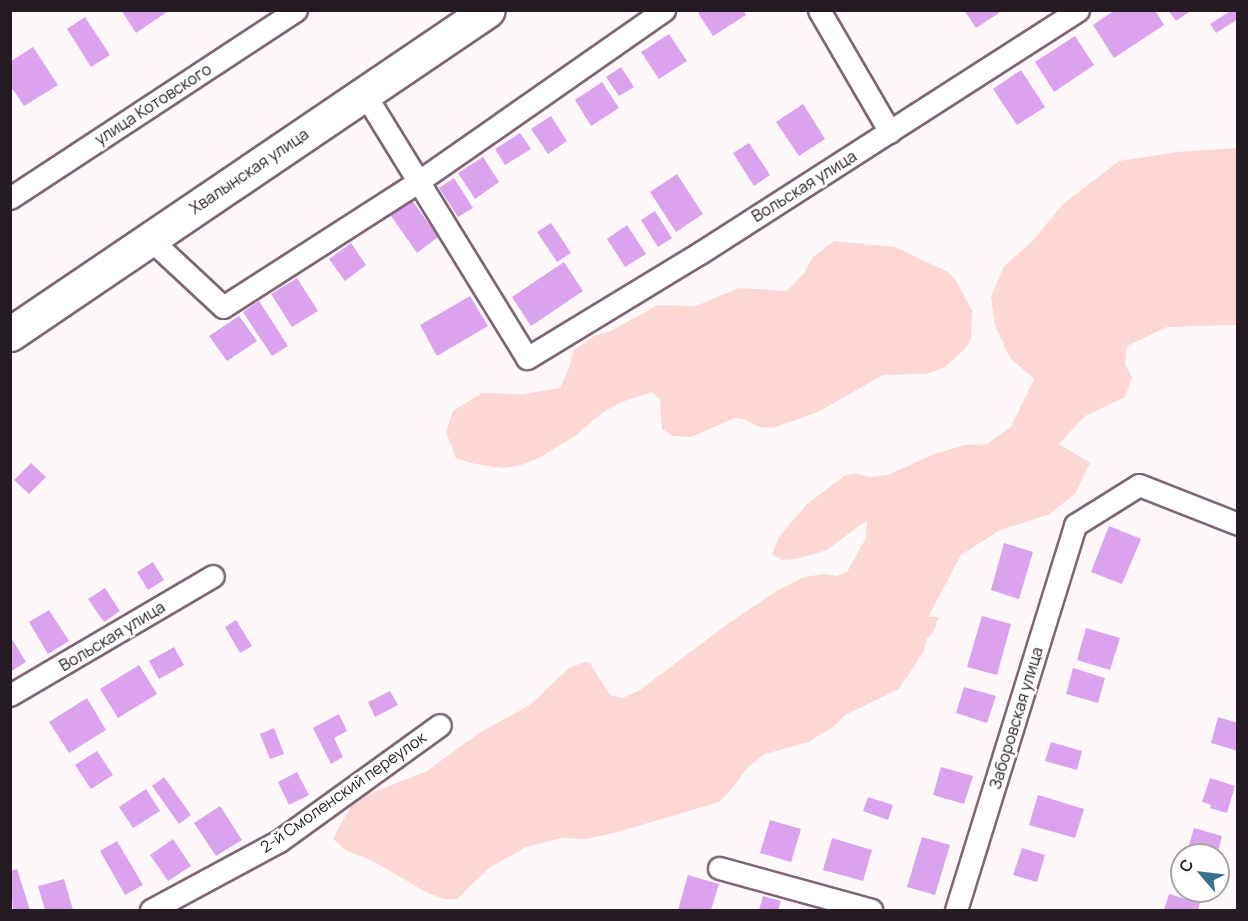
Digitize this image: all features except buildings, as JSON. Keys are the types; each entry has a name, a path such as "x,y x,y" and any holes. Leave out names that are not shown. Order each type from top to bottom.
{"main road":[{"name":"Хвалынская улица","path":"10,334 488,10"}],"street":[{"name":"улица Котовского","path":"10,198 296,10"},
{"path":"149,238 223,307 419,181 664,10"},
{"path":"819,10 890,132"},
{"name":"Вольская улица","path":"419,181 527,358 890,132 1078,10"},
{"path":"364,93 419,181"},
{"name":"Заборовская улица","path":"956,910 1075,525 1139,485 1238,524"},
{"name":"Вольская улица","path":"10,695 213,576"},
{"name":"2-й Смоленский переулок","path":"151,910 279,841 440,725"},
{"path":"719,868 871,910"}],"shaded area":[{"path":"1237,148 1237,325 1167,327 1127,346 1125,364 1132,378 1125,397 1085,416 1059,444 1090,463 1075,494 1048,515 1000,530 961,555 928,617 939,617 932,634 927,638 924,651 899,689 845,715 833,727 808,742 765,754 747,768 719,802 614,833 586,839 562,838 526,847 489,868 457,899 444,899 426,892 371,860 347,851 333,839 354,800 427,771 479,733 530,705 568,669 584,662 590,663 610,695 623,698 640,690 729,623 775,592 804,577 825,574 836,576 847,572 866,538 867,520 827,550 796,559 782,560 772,554 779,537 806,505 844,476 854,473 870,477 888,475 932,455 964,445 987,444 1011,427 1034,379 1010,358 995,325 991,297 1004,266 1030,244 1063,204 1119,161 1177,152"},
{"path":"834,241 895,247 948,272 957,282 972,311 971,338 966,348 945,367 926,374 883,375 818,412 773,428 759,427 743,419 735,418 691,437 673,436 662,429 660,399 652,392 627,400 603,412 575,436 539,458 521,465 502,468 456,458 446,432 453,411 482,393 523,394 560,388 574,350 594,336 611,331 658,305 696,306 739,288 787,291 804,273 813,257"}]}
